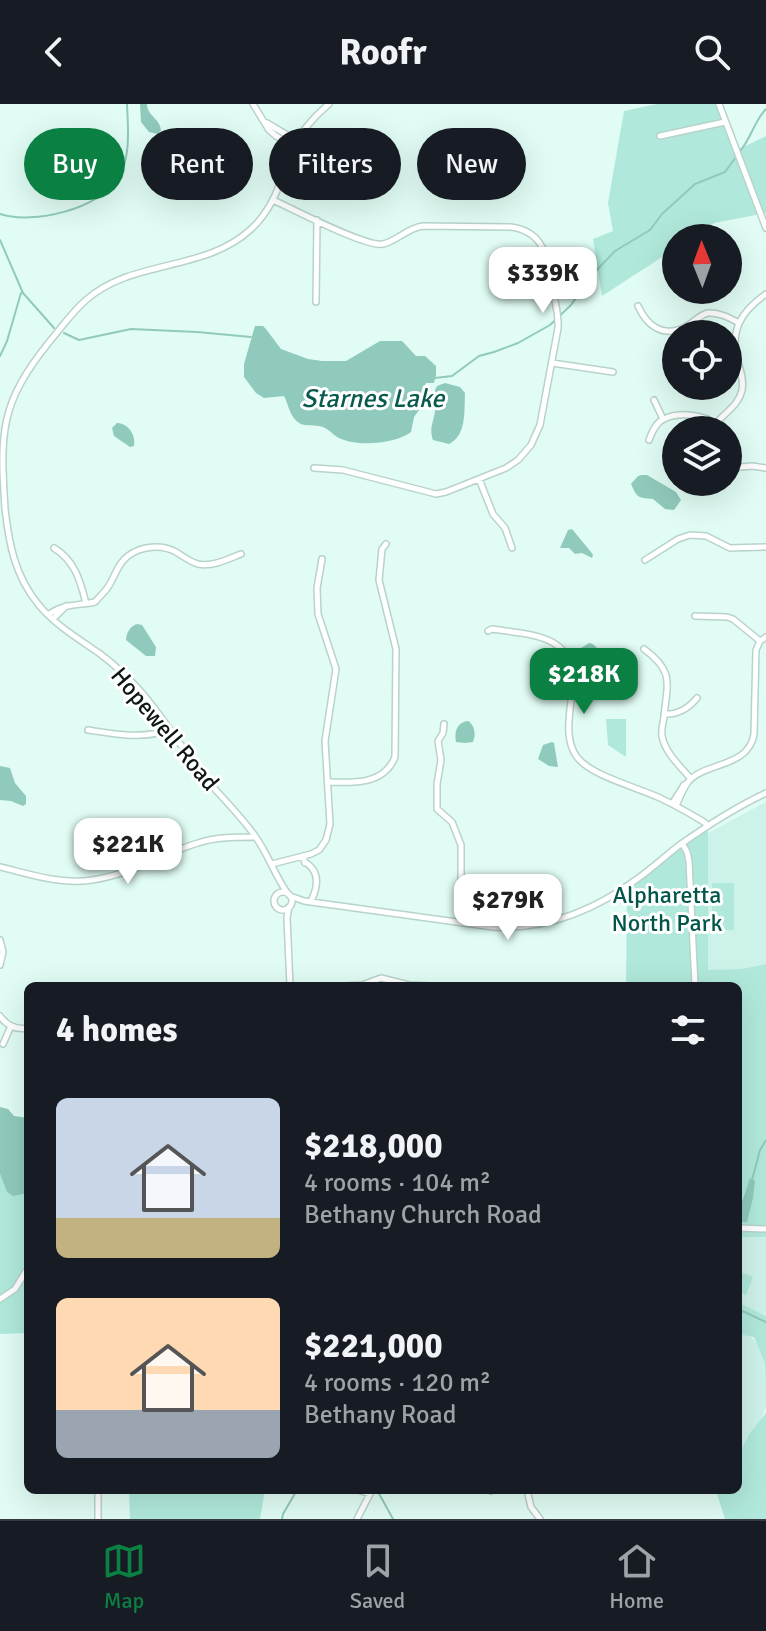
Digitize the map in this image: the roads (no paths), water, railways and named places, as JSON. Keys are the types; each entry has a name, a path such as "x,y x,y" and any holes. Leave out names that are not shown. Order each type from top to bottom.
{"street":[{"path":"253,104 273,128"},
{"name":"Hopewell Road","path":"308,128 329,104"},
{"path":"719,104 766,228"},
{"path":"660,136 725,122"},
{"path":"273,200 375,245 423,226 511,227 529,232 539,241 545,253 558,316 540,425 532,444 511,465 436,494 343,470 314,468"},
{"name":"Hopewell Road","path":"273,200 256,224 232,243 203,256 115,281 93,294 74,312 26,373 9,406 0,450 3,518 18,571 31,594 50,617 123,673 144,696 255,837 289,895"},
{"path":"316,302 317,220"},
{"path":"741,320 766,294"},
{"path":"638,306 647,322 662,330"},
{"path":"696,320 707,313 720,314 733,320"},
{"path":"552,363 613,372"},
{"path":"654,400 662,417"},
{"path":"725,416 738,400"},
{"path":"649,440 662,420"},
{"path":"742,467 766,468"},
{"path":"479,479 493,514 505,528 512,548"},
{"path":"645,560 674,541 690,535 706,536 730,548 766,547"},
{"path":"328,782 376,779 389,768 395,757 396,649 379,580 382,549 386,544"},
{"path":"54,548 75,567 86,603"},
{"path":"50,617 57,608 97,600 121,562 138,550 165,548 202,564 216,563 241,554"},
{"path":"287,925 274,902 277,890 273,866 319,850 331,820 325,741 336,673 318,614 316,596 322,559"},
{"path":"674,805 689,781 744,753 752,744 754,734 756,656 763,639 733,619 695,616"},
{"path":"488,631 492,629 545,639 562,650 573,668 569,732 578,758 595,772 674,805 708,826"},
{"path":"644,649 657,658 666,673 668,686 662,736 689,781"},
{"path":"664,714 680,712 697,698"},
{"path":"444,724 438,741 441,760 437,809 452,822 461,845 461,923"},
{"path":"88,730 123,735 169,729"},
{"path":"275,896 280,892 307,901 493,927 516,927 559,920 595,905 631,883 682,843 766,793"},
{"path":"0,868 62,881 92,880 119,874 202,842 255,837"},
{"path":"682,843 689,861 695,982"},
{"path":"276,907 284,909 307,901 317,885 314,872 303,856"},
{"path":"289,895 290,982"},
{"path":"0,940 3,952 0,965"},
{"path":"370,982 381,978 397,982"},
{"path":"0,1016 11,1026 24,1029"},
{"path":"3,1044 11,1026"},
{"path":"742,1228 766,1229"},
{"path":"0,1299 15,1289 24,1274"},
{"path":"98,1494 98,1519"},
{"path":"357,1519 370,1494"},
{"path":"528,1494 531,1507 540,1519"}],"water":[{"path":"140,104 147,104 160,128 146,128 141,122"},
{"name":"Starnes Lake","path":"255,326 263,326 281,349 308,359 346,361 380,341 402,341 416,356 425,356 436,366 436,375 434,383 425,385 424,403 414,417 411,432 386,442 356,443 339,438 323,427 299,423 291,414 284,396 264,398 244,377 244,364"},
{"path":"445,383 460,387 465,393 462,429 449,444 433,440 431,433 435,390"},
{"path":"117,423 130,430 134,446 130,447 114,436 112,428"},
{"path":"647,475 662,484 662,496 678,496 681,500 674,510 665,509 653,499 636,494 631,484 638,476"},
{"path":"572,529 591,552 592,558 582,553 575,554 569,548 560,548 568,530"},
{"path":"137,624 142,625 156,647 155,656 146,656 126,640 129,630"},
{"path":"589,643 597,649 599,660 579,653 578,650"},
{"path":"468,721 474,730 473,742 456,742 457,728"},
{"path":"552,742 558,767 549,766 538,759 543,745"},
{"path":"0,766 10,768 15,783 26,796 23,806 0,800"},
{"path":"0,1107 8,1109 14,1116 24,1117 24,1194 13,1196 7,1192 0,1174"},
{"path":"749,1180 755,1181 753,1198 747,1222 742,1222 742,1203"}],"waterway":[{"path":"0,214 30,217 65,212 82,206 110,188 119,177 125,160 127,104"},
{"path":"740,151 766,109"},
{"path":"435,378 452,376 479,356 518,343 550,325 571,305 592,275 615,251 650,230 662,214 695,184 725,172 736,157"},
{"path":"0,240 23,293 54,328"},
{"path":"0,356 21,293"},
{"path":"64,333 79,340 131,329 251,337"},
{"path":"752,1180 766,1140"},
{"path":"742,1311 766,1322"},
{"path":"282,1519 295,1494"},
{"path":"379,1494 393,1519"}],"park label":[{"name":"Alpharetta North Park","path":"667,909"}]}
